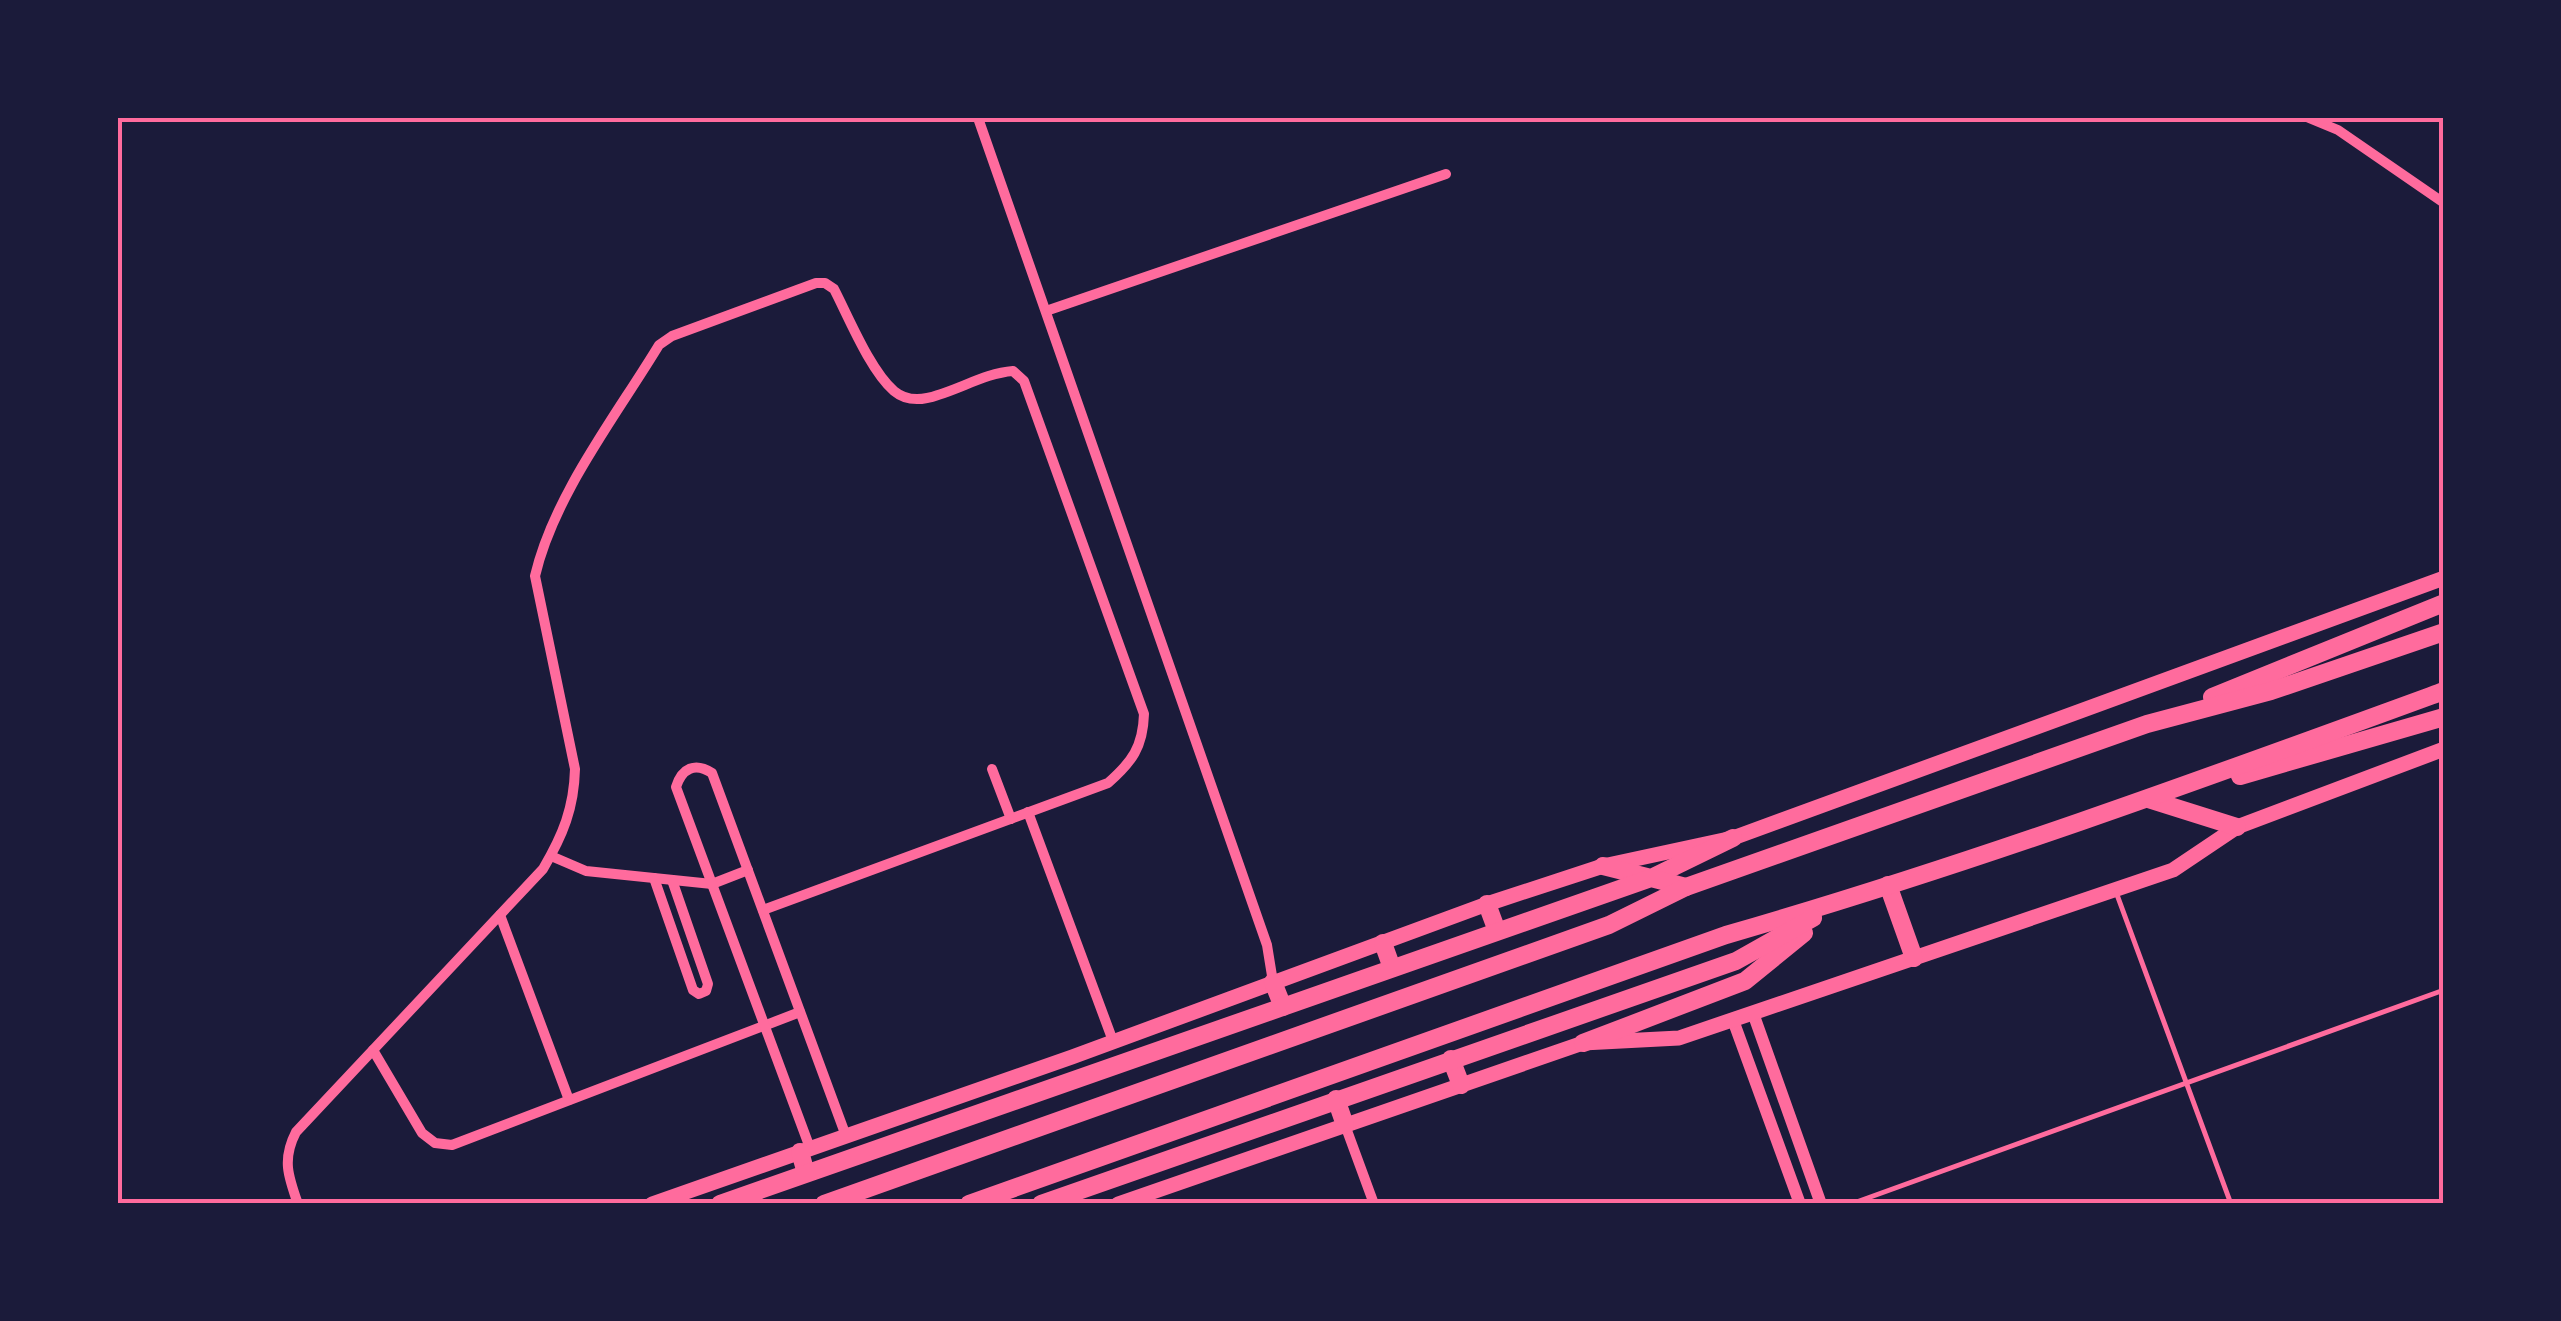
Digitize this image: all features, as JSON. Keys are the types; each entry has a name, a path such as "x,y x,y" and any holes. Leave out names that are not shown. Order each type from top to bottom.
{"highway":[{"path":"824,1204 1609,925 1686,887 2147,724 2444,603"},
{"path":"2147,724 2270,691 2444,632"},
{"path":"968,1204 1726,934 1843,901 2148,799 2444,691"},
{"path":"2148,799 2305,760 2444,717"},
{"path":"2148,799 2237,827"},
{"path":"720,1204 1651,878 1732,838"},
{"path":"1603,866 1686,887"},
{"path":"1888,885 1914,958"},
{"path":"1583,1043 1745,981 1843,901"},
{"path":"1045,1203 1087,1195 1336,1100 1736,961 1843,901"},
{"path":"1488,904 1498,932"},
{"path":"1383,943 1392,968"},
{"path":"1274,982 1283,1007"},
{"path":"1451,1059 1461,1085"},
{"path":"1336,1100 1345,1125"},
{"path":"805,1150 806,1173"}],"main road":[{"path":"652,1204 1114,1042 1488,904 1603,866 1732,838 2444,578"},
{"path":"1118,1204 1583,1043 1679,1038 2115,890 2173,870 2237,827 2444,748"}],"street":[{"path":"978,118 1267,946 1274,982"},
{"path":"2309,118 2338,130 2444,203"},
{"path":"1046,312 1446,174"},
{"path":"298,1204 286,1167 287,1148 296,1132 543,868 566,829 574,798 575,769 535,576 566,496 660,345 672,336 825,283 834,289 878,370 894,391 907,398 937,396 999,372 1013,371 1024,380 1144,714 1143,736 1133,761 1108,782 763,910"},
{"path":"805,1150 765,1026 676,787 680,775 690,767 702,767 712,774 846,1136"},
{"path":"992,768 1011,818"},
{"path":"1028,812 1114,1042"},
{"path":"550,856 586,872 712,884 748,870"},
{"path":"654,878 693,990 699,994 706,991 708,984 672,880"},
{"path":"500,914 570,1100"},
{"path":"373,1050 422,1132 436,1142 452,1144 800,1012"},
{"path":"1753,1013 1822,1204"},
{"path":"1734,1020 1800,1204"},
{"path":"1345,1125 1374,1204"}],"lane":[{"path":"2115,890 2231,1204"},
{"path":"1850,1204 2444,990"}]}
